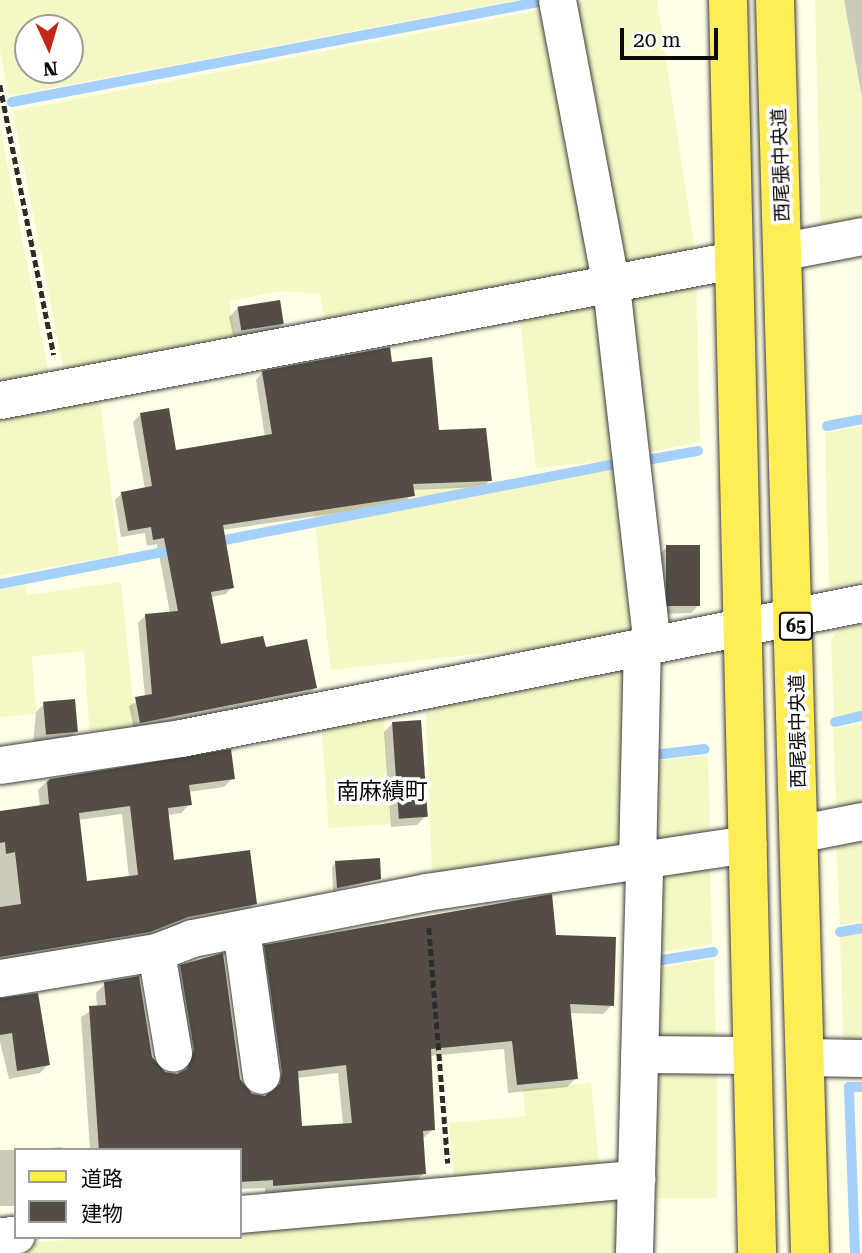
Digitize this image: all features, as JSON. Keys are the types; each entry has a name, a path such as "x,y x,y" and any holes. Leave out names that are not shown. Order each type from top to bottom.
{"main road":[{"path":"728,0 757,1253"},
{"name":"西尾張中央道","path":"775,0 796,616 810,1253"}],"street":[{"path":"557,0 611,286 647,645 640,862 634,1253"},
{"path":"784,251 862,236"},
{"path":"0,400 611,286 733,260"},
{"path":"0,765 181,738 862,603"},
{"path":"801,833 862,821"},
{"path":"0,978 156,952 192,938 426,892 747,844"},
{"path":"241,929 261,1075"},
{"path":"156,952 173,1053"},
{"path":"639,1054 752,1055"},
{"path":"805,1057 862,1058"},
{"path":"242,1214 636,1178"}],"path":[{"path":"0,85 61,390"},
{"path":"426,892 451,1195"}],"green space":[{"path":"0,0 518,0 84,82 84,14 14,14 14,84 73,84 9,96 0,50"},
{"path":"587,0 657,0 696,258 616,274 564,5"},
{"path":"815,0 844,0 862,101 862,229 821,237"},
{"path":"540,10 592,281 327,332 320,294 283,291 229,301 238,349 66,382 13,111"},
{"path":"0,128 51,384 0,393"},
{"path":"696,275 700,442 639,454 624,289"},
{"path":"597,295 614,460 536,468 518,303"},
{"path":"99,393 119,555 0,576 0,410"},
{"path":"862,426 862,581 829,588 825,433"},
{"path":"614,469 632,638 330,670 313,501"},
{"path":"121,582 136,731 90,738 84,651 32,656 36,714 0,717 0,590 26,585 27,595"},
{"path":"862,625 862,711 834,716 831,640 839,629"},
{"path":"621,669 630,676 626,845 432,878 426,708"},
{"path":"384,716 392,824 329,828 321,720"},
{"path":"862,723 862,814 837,819 833,729"},
{"path":"708,755 710,842 652,852 652,761"},
{"path":"862,829 862,921 840,925 836,834"},
{"path":"710,858 712,944 649,954 651,867"},
{"path":"862,933 862,1050 844,1050 840,937"},
{"path":"714,958 716,1046 645,1048 649,970"},
{"path":"645,1061 717,1061 717,1198 645,1198"},
{"path":"591,1083 599,1166 454,1179 449,1123 525,1116 523,1089"},
{"path":"618,1188 616,1253 0,1253 0,1246 76,1239 242,1239 242,1224"}],"building":[{"path":"280,300 284,324 241,330 238,307"},
{"path":"390,347 392,362 432,357 439,430 486,428 492,481 413,484 415,496 223,525 234,588 211,592 221,644 263,636 266,647 307,639 317,688 140,723 135,697 152,694 145,614 178,611 164,538 153,540 151,527 128,531 121,492 152,486 140,413 169,408 176,450 272,434 262,371"},
{"path":"666,545 700,545 700,606 666,606"},
{"path":"75,699 78,732 46,735 43,702"},
{"path":"421,720 428,817 399,819 392,722"},
{"path":"231,749 235,779 189,785 192,805 168,808 174,860 250,850 257,904 188,917 150,932 0,957 0,907 21,904 15,852 6,854 5,842 0,843 0,811 49,804 47,782 50,779","holes":["130,806 138,875 87,881 79,813"]},
{"path":"380,858 381,879 337,888 335,861"},
{"path":"552,894 556,935 616,937 614,1006 570,1004 578,1079 517,1085 512,1041 431,1049 435,1130 423,1131 426,1174 273,1186 273,1180 242,1182 242,1148 99,1148 89,1006 106,1005 104,982 139,976 152,1057 165,1072 177,1074 187,1069 194,1050 180,965 223,953 240,1079 252,1094 265,1096 280,1084 282,1072 264,945","holes":["346,1065 352,1123 302,1126 298,1071"]},
{"path":"38,993 50,1065 17,1071 12,1033 0,1035 0,998"}],"waterway":[{"path":"12,102 544,1"},
{"path":"827,426 862,419"},
{"path":"641,461 698,451"},
{"path":"214,542 619,463"},
{"path":"0,584 178,549"},
{"path":"835,722 862,716"},
{"path":"654,755 705,749"},
{"path":"840,932 862,928"},
{"path":"649,962 713,952"},
{"path":"855,1253 849,1087 862,1087"}],"district":[{"name":"南麻績町","path":"382,792"}]}
